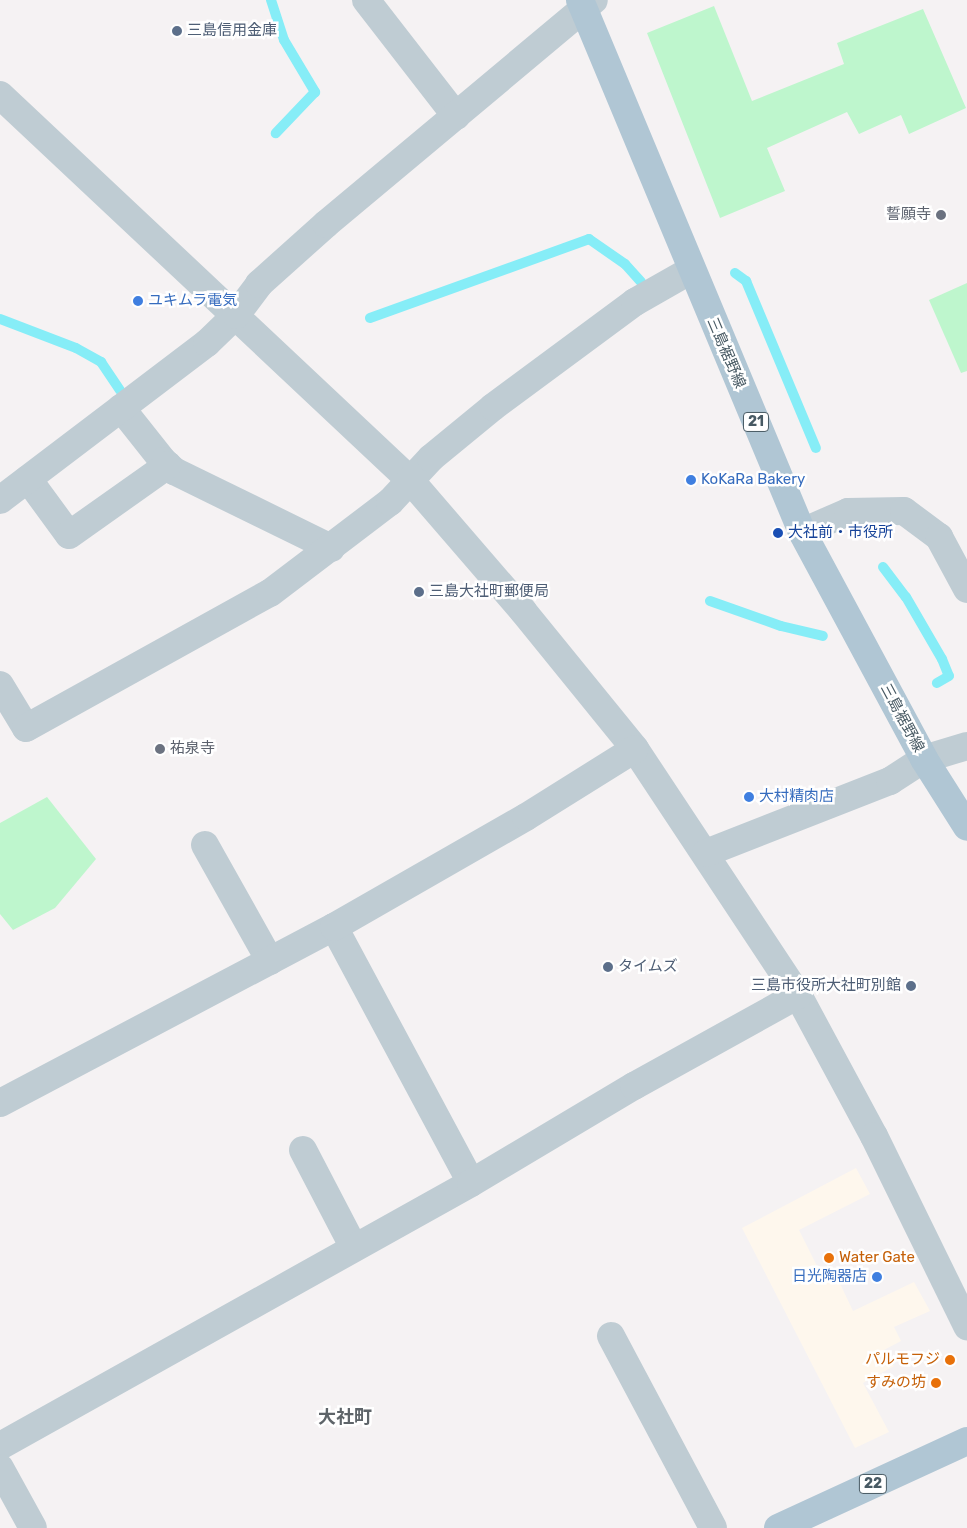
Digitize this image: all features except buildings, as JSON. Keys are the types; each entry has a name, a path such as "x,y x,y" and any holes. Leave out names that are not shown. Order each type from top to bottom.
{"main road":[{"name":"三島裾野線","path":"586,3 691,270 802,532 924,759 967,827"},
{"name":"22","path":"778,1528 967,1441"}],"street":[{"path":"366,0 456,116"},
{"path":"0,500 207,344 236,315 267,278 586,3"},
{"path":"0,95 410,480 523,611 635,749 706,853 798,994 874,1136 967,1326"},
{"path":"0,685 26,728 270,593 390,502 431,458 493,407 635,302 691,270"},
{"path":"121,408 168,465 222,497 331,548"},
{"path":"28,479 69,535 168,465"},
{"path":"802,532 848,512 904,512 939,537 967,589"},
{"path":"706,853 890,781 924,759 967,746"},
{"path":"0,1103 334,927 526,817 635,749"},
{"path":"205,845 270,961"},
{"path":"334,927 470,1183"},
{"path":"0,1446 470,1183 634,1086 798,994"},
{"path":"303,1150 354,1248"},
{"path":"611,1336 713,1528"},
{"path":"0,1468 33,1528"}],"shaded area":[{"path":"856,1168 870,1194 799,1230 823,1278 835,1273 853,1311 914,1282 930,1311 894,1327 901,1341 884,1350 894,1366 863,1383 889,1432 855,1448 742,1228"}],"green space":[{"path":"714,6 752,101 844,64 837,43 923,9 966,108 909,134 901,115 859,134 847,112 767,148 785,191 720,218 647,33"},
{"path":"967,283 967,371 961,373 929,300"},
{"path":"47,797 96,859 55,908 13,930 0,914 0,823"}],"waterway":[{"path":"271,0 284,40 315,92 276,133"},
{"path":"370,318 589,239 625,264 641,282"},
{"path":"735,273 746,281 816,448"},
{"path":"0,319 76,348 101,362 120,390"},
{"path":"883,567 906,597 942,659 949,676 937,683"},
{"path":"710,601 781,626 823,636"}],"place":[{"name":"三島信用金庫","path":"177,31"},
{"name":"誓願寺","path":"941,215"},
{"name":"ユキムラ電気","path":"138,301"},
{"name":"KoKaRa Bakery","path":"691,480"},
{"name":"大社前・市役所","path":"778,533"},
{"name":"三島大社町郵便局","path":"419,592"},
{"name":"祐泉寺","path":"160,749"},
{"name":"大村精肉店","path":"749,797"},
{"name":"タイムズ","path":"608,967"},
{"name":"三島市役所大社町別館","path":"911,986"},
{"name":"Water Gate","path":"829,1258"},
{"name":"日光陶器店","path":"877,1277"},
{"name":"パルモフジ","path":"950,1360"},
{"name":"すみの坊","path":"936,1383"}],"district":[{"name":"大社町","path":"345,1417"}]}
